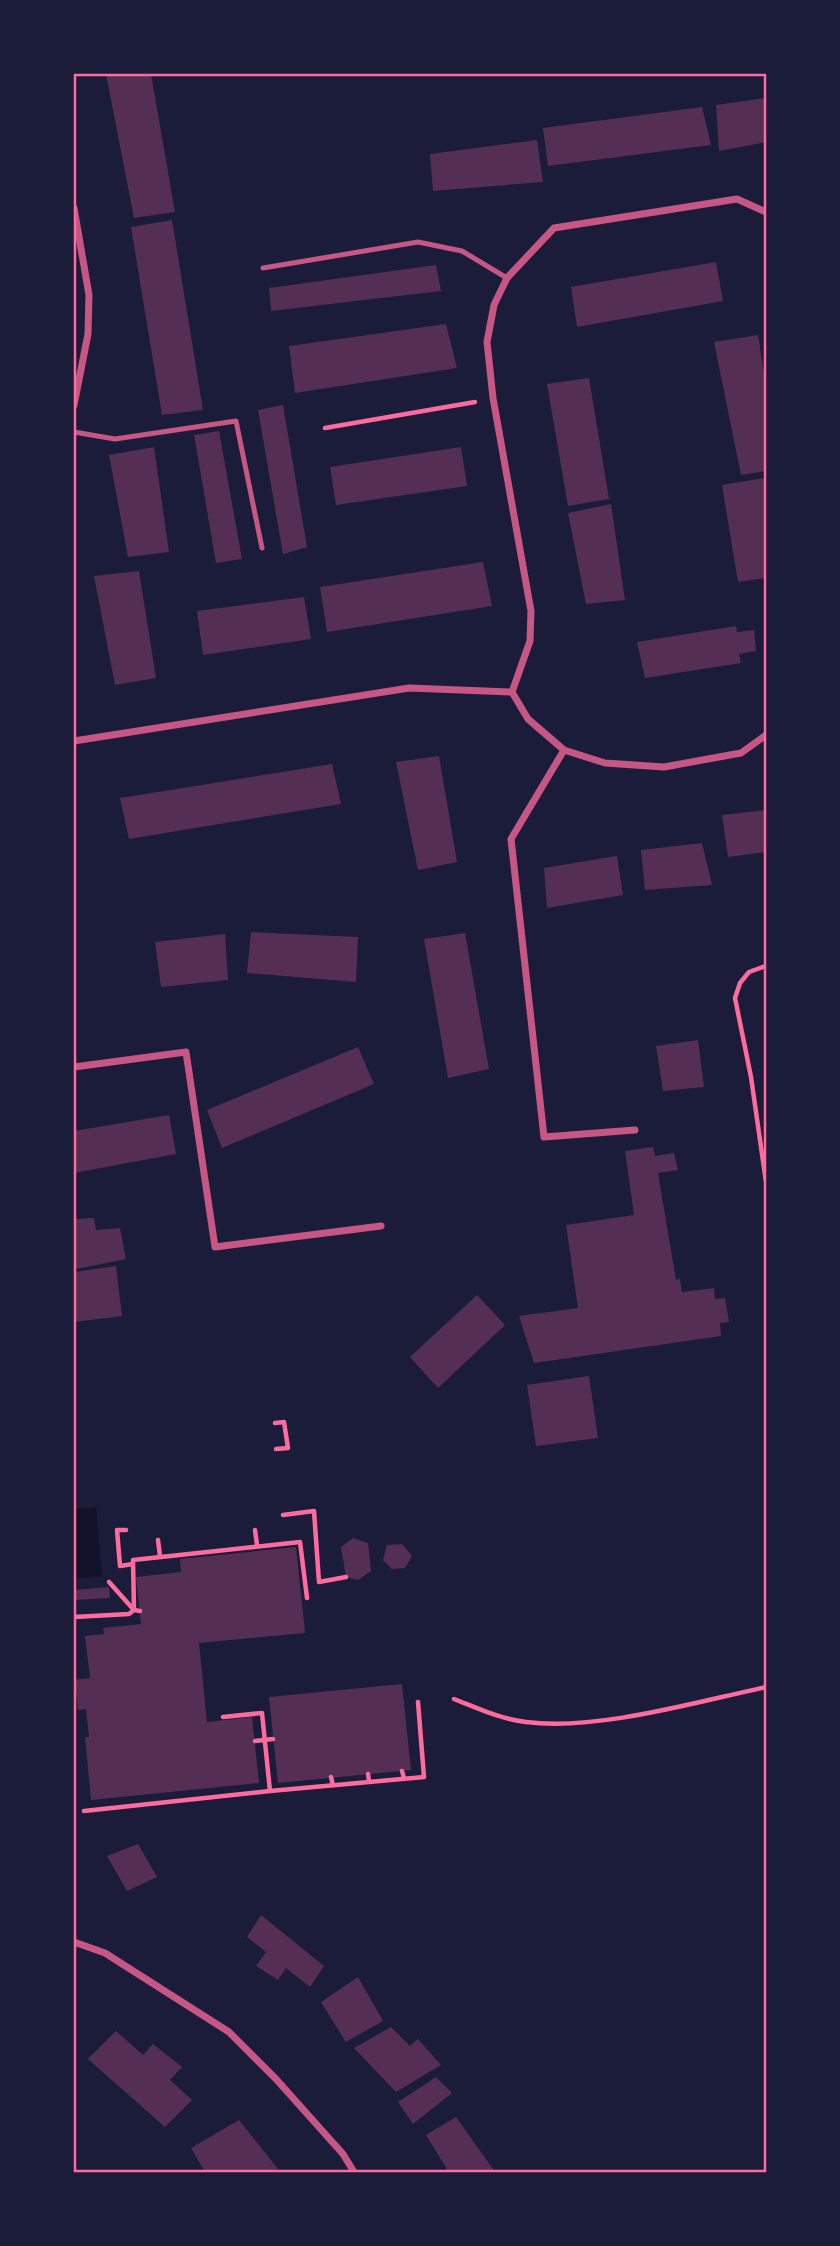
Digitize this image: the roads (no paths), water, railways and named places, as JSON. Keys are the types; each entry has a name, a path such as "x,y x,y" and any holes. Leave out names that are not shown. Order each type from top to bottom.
{"street":[{"path":"512,692 530,641 531,611 493,398 487,342 494,305 507,278 554,228 737,199 766,212"},
{"path":"74,208 89,295 88,334 74,405"},
{"path":"74,741 408,688 512,692"},
{"path":"512,692 528,719 564,750 605,763 664,767 741,753 766,736"},
{"path":"564,750 511,839 544,1138 635,1130"},
{"path":"74,1067 186,1052 215,1247 382,1226"},
{"path":"74,1942 105,1953 229,2032 276,2079 343,2154 354,2172"}],"lane":[{"path":"263,268 418,242 462,251 507,278"},
{"path":"74,432 115,439 236,421 262,548"}]}
